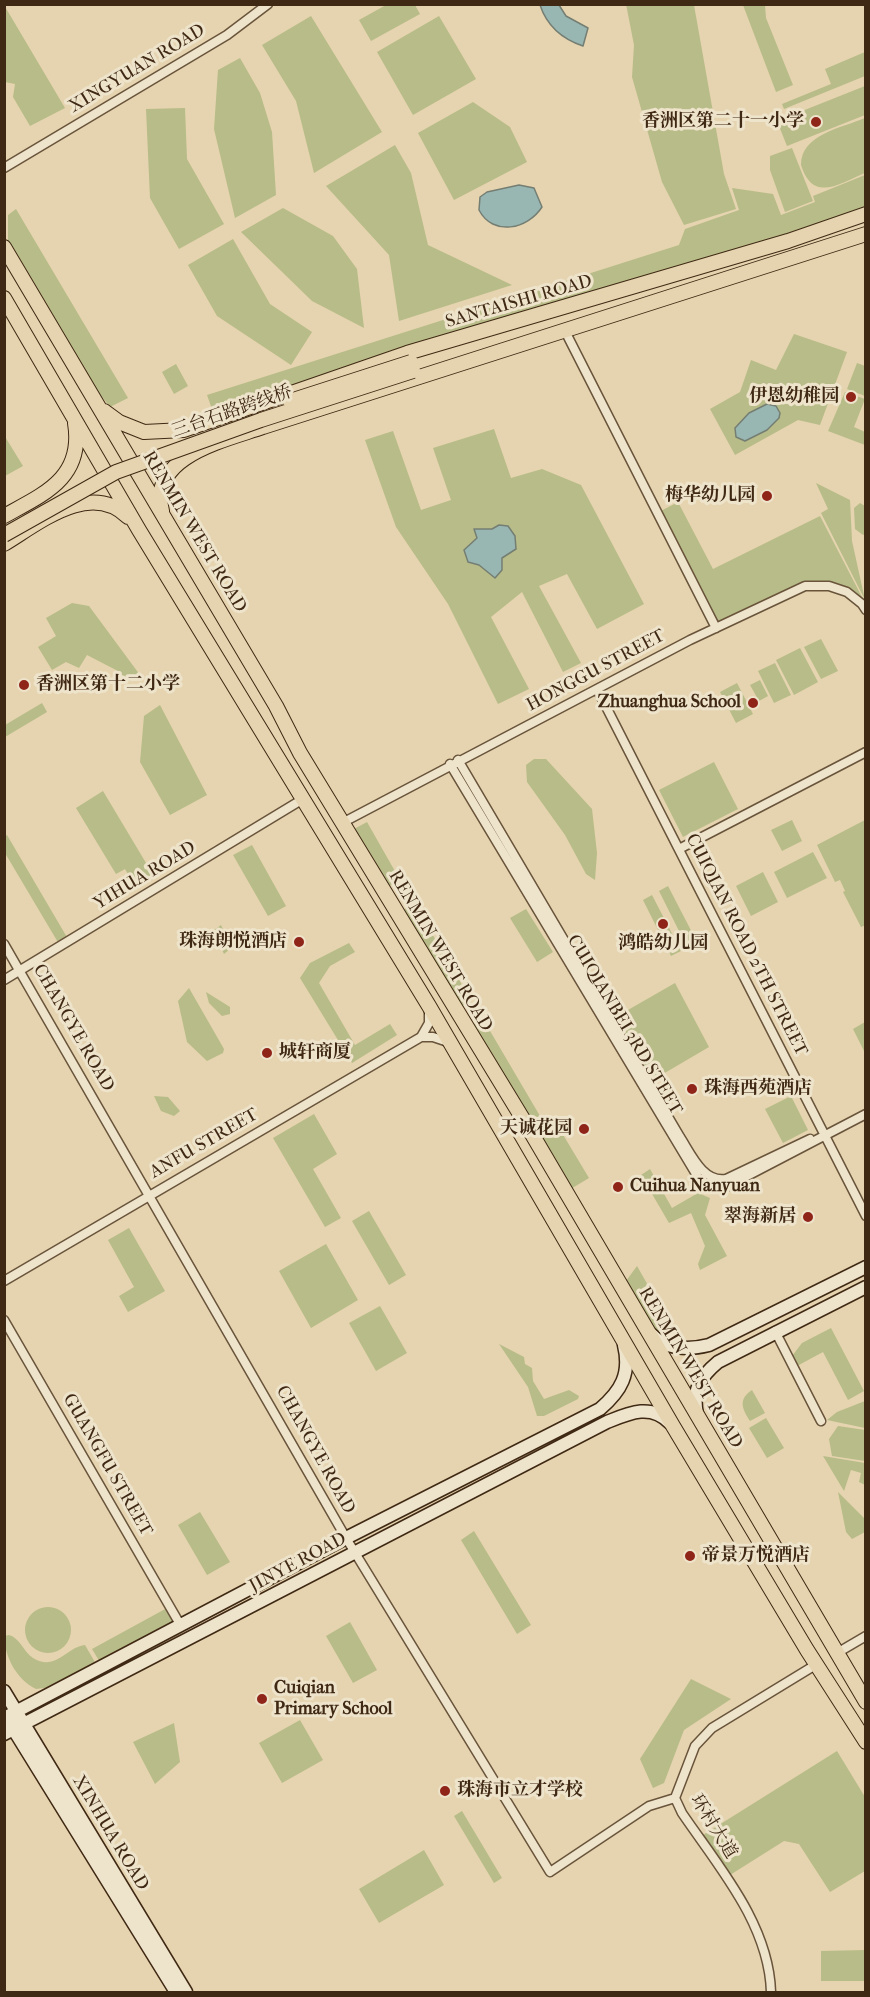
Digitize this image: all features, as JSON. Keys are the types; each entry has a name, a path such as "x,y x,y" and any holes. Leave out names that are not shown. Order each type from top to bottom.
{"main road":[{"name":"SANTAISHI ROAD","path":"94,400 114,418 136,429 151,432 184,430 448,341 788,241 863,214"},
{"path":"163,516 161,496 165,481 174,466 192,453 263,427 866,236"},
{"name":"RENMIN WEST ROAD","path":"4,247 300,753 646,1328 866,1702"},
{"path":"4,298 139,530 429,1006 673,1426 866,1742"},
{"path":"412,367 448,341"},
{"path":"412,367 456,366"},
{"name":"三台石路跨线桥","path":"4,526 118,462 259,411 412,367"},
{"name":"三台石路跨线桥","path":"4,535 116,472 412,367"},
{"path":"4,516 51,490 65,475 73,457 76,433 71,413"},
{"path":"4,544 63,510 82,503 107,504 122,511 139,530"},
{"path":"264,736 285,724"},
{"path":"646,1328 659,1342 667,1345 689,1348 709,1345 866,1267"},
{"path":"697,1415 696,1387 703,1376 718,1362 775,1331 866,1287"},
{"name":"JINYE ROAD","path":"8,1715 346,1538 600,1409 624,1383 627,1364 623,1341"},
{"name":"JINYE ROAD","path":"14,1729 607,1422 639,1411 649,1411 664,1417 673,1426"},
{"name":"XINHUA ROAD","path":"4,1691 8,1715 14,1729 176,1992"},
{"name":"XINHUA ROAD","path":"14,1729 186,1992"}],"street":[{"name":"XINGYUAN ROAD","path":"4,168 227,35 268,4"},
{"name":"XINGYUAN ROAD","path":"4,164 21,157"},
{"path":"565,331 717,628"},
{"name":"HONGGU STREET","path":"342,823 454,762 717,628 805,586 829,586 847,592 866,610"},
{"name":"CUIQIAN ROAD 2TH STREET","path":"597,689 866,1216"},
{"path":"679,849 866,752"},
{"path":"454,762 675,1128 706,1175 713,1180 726,1179 807,1139 825,1135 866,1114"},
{"name":"YIHUA ROAD","path":"4,980 303,799"},
{"name":"CHANGYE ROAD","path":"4,944 346,1538 550,1872 649,1806 675,1798"},
{"path":"421,1038 429,1023 429,1006"},
{"path":"421,1038 433,1036 449,1043"},
{"name":"ANFU STREET","path":"4,1281 421,1038"},
{"name":"GUANGFU STREET","path":"4,1320 181,1626"},
{"path":"775,1331 821,1421"},
{"path":"837,1653 866,1636"},
{"name":"环村大道","path":"771,1992 759,1937 749,1914 682,1813 675,1798 695,1746 712,1728 817,1664"}],"green space":[{"path":"626,4 694,5 724,174 736,209 684,225 662,182 632,77 634,45"},
{"path":"4,5 65,108 30,126 13,97 15,84 5,82"},
{"path":"386,5 415,5 420,14 371,41 359,20"},
{"path":"743,5 765,5 766,18 793,85 776,92"},
{"path":"311,16 382,132 314,173 296,101 262,45"},
{"path":"439,16 476,79 413,115 377,52"},
{"path":"865,52 865,76 784,109 782,104 831,84 825,69"},
{"path":"240,58 260,93 272,132 276,195 235,218 214,129 218,70"},
{"path":"865,86 865,115 787,146 777,121"},
{"path":"473,102 510,127 527,162 454,200 418,133"},
{"path":"185,108 187,159 224,224 179,249 150,198 146,109"},
{"path":"865,118 865,173 828,187 812,184 801,165 803,154 808,146 824,134"},
{"path":"395,145 411,173 428,245 512,285 399,321 389,255 326,186"},
{"path":"792,148 813,201 785,212 770,170 770,156"},
{"path":"865,175 865,212 261,401 212,409 207,395 679,245 685,229 739,210 732,188 773,194 781,215 815,202 813,196"},
{"path":"283,208 333,236 357,269 364,328 312,301 241,232"},
{"path":"16,209 128,398 110,407 83,373 8,242 8,215"},
{"path":"233,239 270,304 312,332 291,365 217,316 188,265"},
{"path":"794,334 847,352 820,425 798,420 735,455 710,409 740,392 751,360 776,370"},
{"path":"857,363 865,366 865,396 847,389"},
{"path":"176,364 188,386 174,394 162,372"},
{"path":"845,392 865,399 854,427 865,432 865,445 828,431"},
{"path":"494,429 511,478 542,469 581,485 644,604 597,629 567,574 539,586 581,663 563,672 522,592 491,617 529,689 498,704 448,604 396,527 365,440 393,431 421,510 451,500 433,448"},
{"path":"4,435 23,466 5,476 4,476"},
{"path":"816,483 850,500 852,541 865,600 821,513 828,509"},
{"path":"678,502 713,569 820,516 864,601 827,582 804,581 718,622 661,511"},
{"path":"860,503 865,506 865,534 863,535 855,529 854,508"},
{"path":"72,603 89,606 140,675 129,681 116,670 87,655 79,668 66,662 52,670 38,647 56,636 46,618"},
{"path":"821,639 838,671 821,679 804,647"},
{"path":"800,648 818,682 794,695 776,660"},
{"path":"775,663 791,695 774,703 758,671"},
{"path":"760,680 768,696 759,701 750,685"},
{"path":"737,683 753,714 736,723 720,692"},
{"path":"42,703 47,712 5,737 5,725"},
{"path":"160,705 207,795 170,815 140,762 144,716"},
{"path":"534,759 546,759 592,809 597,853 595,880 586,874 565,835 527,782 526,765"},
{"path":"714,762 738,809 683,837 659,790"},
{"path":"103,791 155,878 137,889 125,869 116,874 76,808"},
{"path":"792,820 802,841 782,851 771,830"},
{"path":"865,820 866,925 861,927 843,892 845,891 840,880 835,882 817,845"},
{"path":"367,822 400,880 388,887 354,829"},
{"path":"7,835 68,939 59,944 5,853 4,837"},
{"path":"252,845 286,906 268,916 233,855"},
{"path":"813,852 827,878 787,898 774,872"},
{"path":"763,872 778,902 751,916 736,886"},
{"path":"668,886 697,942 687,947 659,891"},
{"path":"652,895 681,951 671,956 643,900"},
{"path":"414,903 471,1000 459,1008 402,911"},
{"path":"526,909 553,952 537,962 510,918"},
{"path":"221,925 231,948 224,954 213,931"},
{"path":"349,943 355,952 330,966 319,983 355,1045 390,1024 397,1035 352,1063 300,978 310,963"},
{"path":"675,983 709,1047 651,1081 614,1018"},
{"path":"189,988 224,1049 223,1053 207,1061 187,1042 178,1001"},
{"path":"206,992 230,1007 230,1014 222,1016 209,1003"},
{"path":"483,1019 540,1116 528,1123 470,1026"},
{"path":"865,1022 865,1053 853,1029"},
{"path":"154,1096 168,1097 180,1111 174,1116 161,1111"},
{"path":"791,1096 808,1130 783,1143 765,1109"},
{"path":"314,1114 337,1154 313,1169 341,1218 325,1227 273,1138"},
{"path":"559,1128 589,1178 569,1190 540,1139"},
{"path":"650,1169 672,1208 698,1193 710,1198 705,1215 727,1256 700,1270 698,1264 705,1246 691,1213 669,1223 641,1175"},
{"path":"369,1211 406,1275 389,1285 352,1221"},
{"path":"129,1228 165,1291 128,1312 119,1296 134,1287 108,1240"},
{"path":"326,1244 358,1300 311,1328 279,1271"},
{"path":"637,1266 670,1324 656,1333 626,1281"},
{"path":"380,1306 407,1353 376,1371 349,1323"},
{"path":"831,1328 864,1391 848,1400 823,1352 797,1366 792,1356 802,1343"},
{"path":"499,1344 524,1357 525,1364 532,1368 533,1381 544,1399 569,1390 579,1396 578,1399 544,1416 537,1416 528,1387"},
{"path":"752,1390 765,1413 750,1421 743,1401"},
{"path":"865,1401 865,1428 827,1420 837,1412"},
{"path":"766,1418 784,1448 767,1458 749,1428"},
{"path":"838,1426 865,1430 865,1461 832,1456 829,1439"},
{"path":"823,1456 865,1463 865,1485 859,1482 861,1473 851,1470 844,1491"},
{"path":"838,1492 865,1519 865,1532 852,1539 846,1532"},
{"path":"200,1512 230,1562 207,1575 178,1525"},
{"path":"474,1531 531,1625 517,1634 461,1540"},
{"path":"48,1607 64,1614 71,1630 64,1646 48,1653 32,1646 25,1630 32,1614"},
{"path":"167,1608 176,1625 101,1664 92,1649"},
{"path":"350,1622 377,1670 353,1683 326,1636"},
{"path":"9,1635 16,1639 33,1658 41,1662 55,1661 85,1645 96,1664 52,1687 36,1689 17,1673 9,1659 4,1636"},
{"path":"691,1679 731,1699 684,1730 664,1783 653,1788 640,1759"},
{"path":"300,1720 323,1760 282,1783 259,1743"},
{"path":"174,1723 180,1762 155,1784 133,1742"},
{"path":"837,1751 865,1797 865,1871 830,1892 799,1844 784,1841 730,1875 703,1835"},
{"path":"462,1811 502,1878 494,1883 454,1816"},
{"path":"424,1850 444,1885 379,1923 359,1889"},
{"path":"865,1950 865,1981 821,1981 821,1951"}],"water":[{"path":"540,5 559,5 566,16 588,28 583,46 568,40 556,31"},
{"path":"519,185 534,188 542,207 536,215 520,225 510,227 501,227 485,219 479,210 480,197 487,192"},
{"path":"767,404 776,406 780,413 779,418 767,430 745,441 736,437 735,428 749,413"},
{"path":"499,525 508,526 515,536 516,549 502,558 502,570 495,578 479,565 468,562 464,550 477,538 474,529 492,529"}],"place":[{"name":"香洲区第二十一小学","path":"816,122"},
{"name":"伊恩幼稚园","path":"851,397"},
{"name":"梅华幼儿园","path":"767,496"},
{"name":"香洲区第十二小学","path":"24,685"},
{"name":"Zhuanghua School","path":"753,703"},
{"name":"鸿皓幼儿园","path":"663,924"},
{"name":"珠海朗悦酒店","path":"299,942"},
{"name":"城轩商厦","path":"267,1053"},
{"name":"珠海西苑酒店","path":"692,1089"},
{"name":"天诚花园","path":"584,1129"},
{"name":"Cuihua Nanyuan","path":"618,1187"},
{"name":"翠海新居","path":"808,1217"},
{"name":"帝景万悦酒店","path":"690,1556"},
{"name":"Cuiqian Primary School","path":"262,1699"},
{"name":"珠海市立才学校","path":"445,1791"}]}
